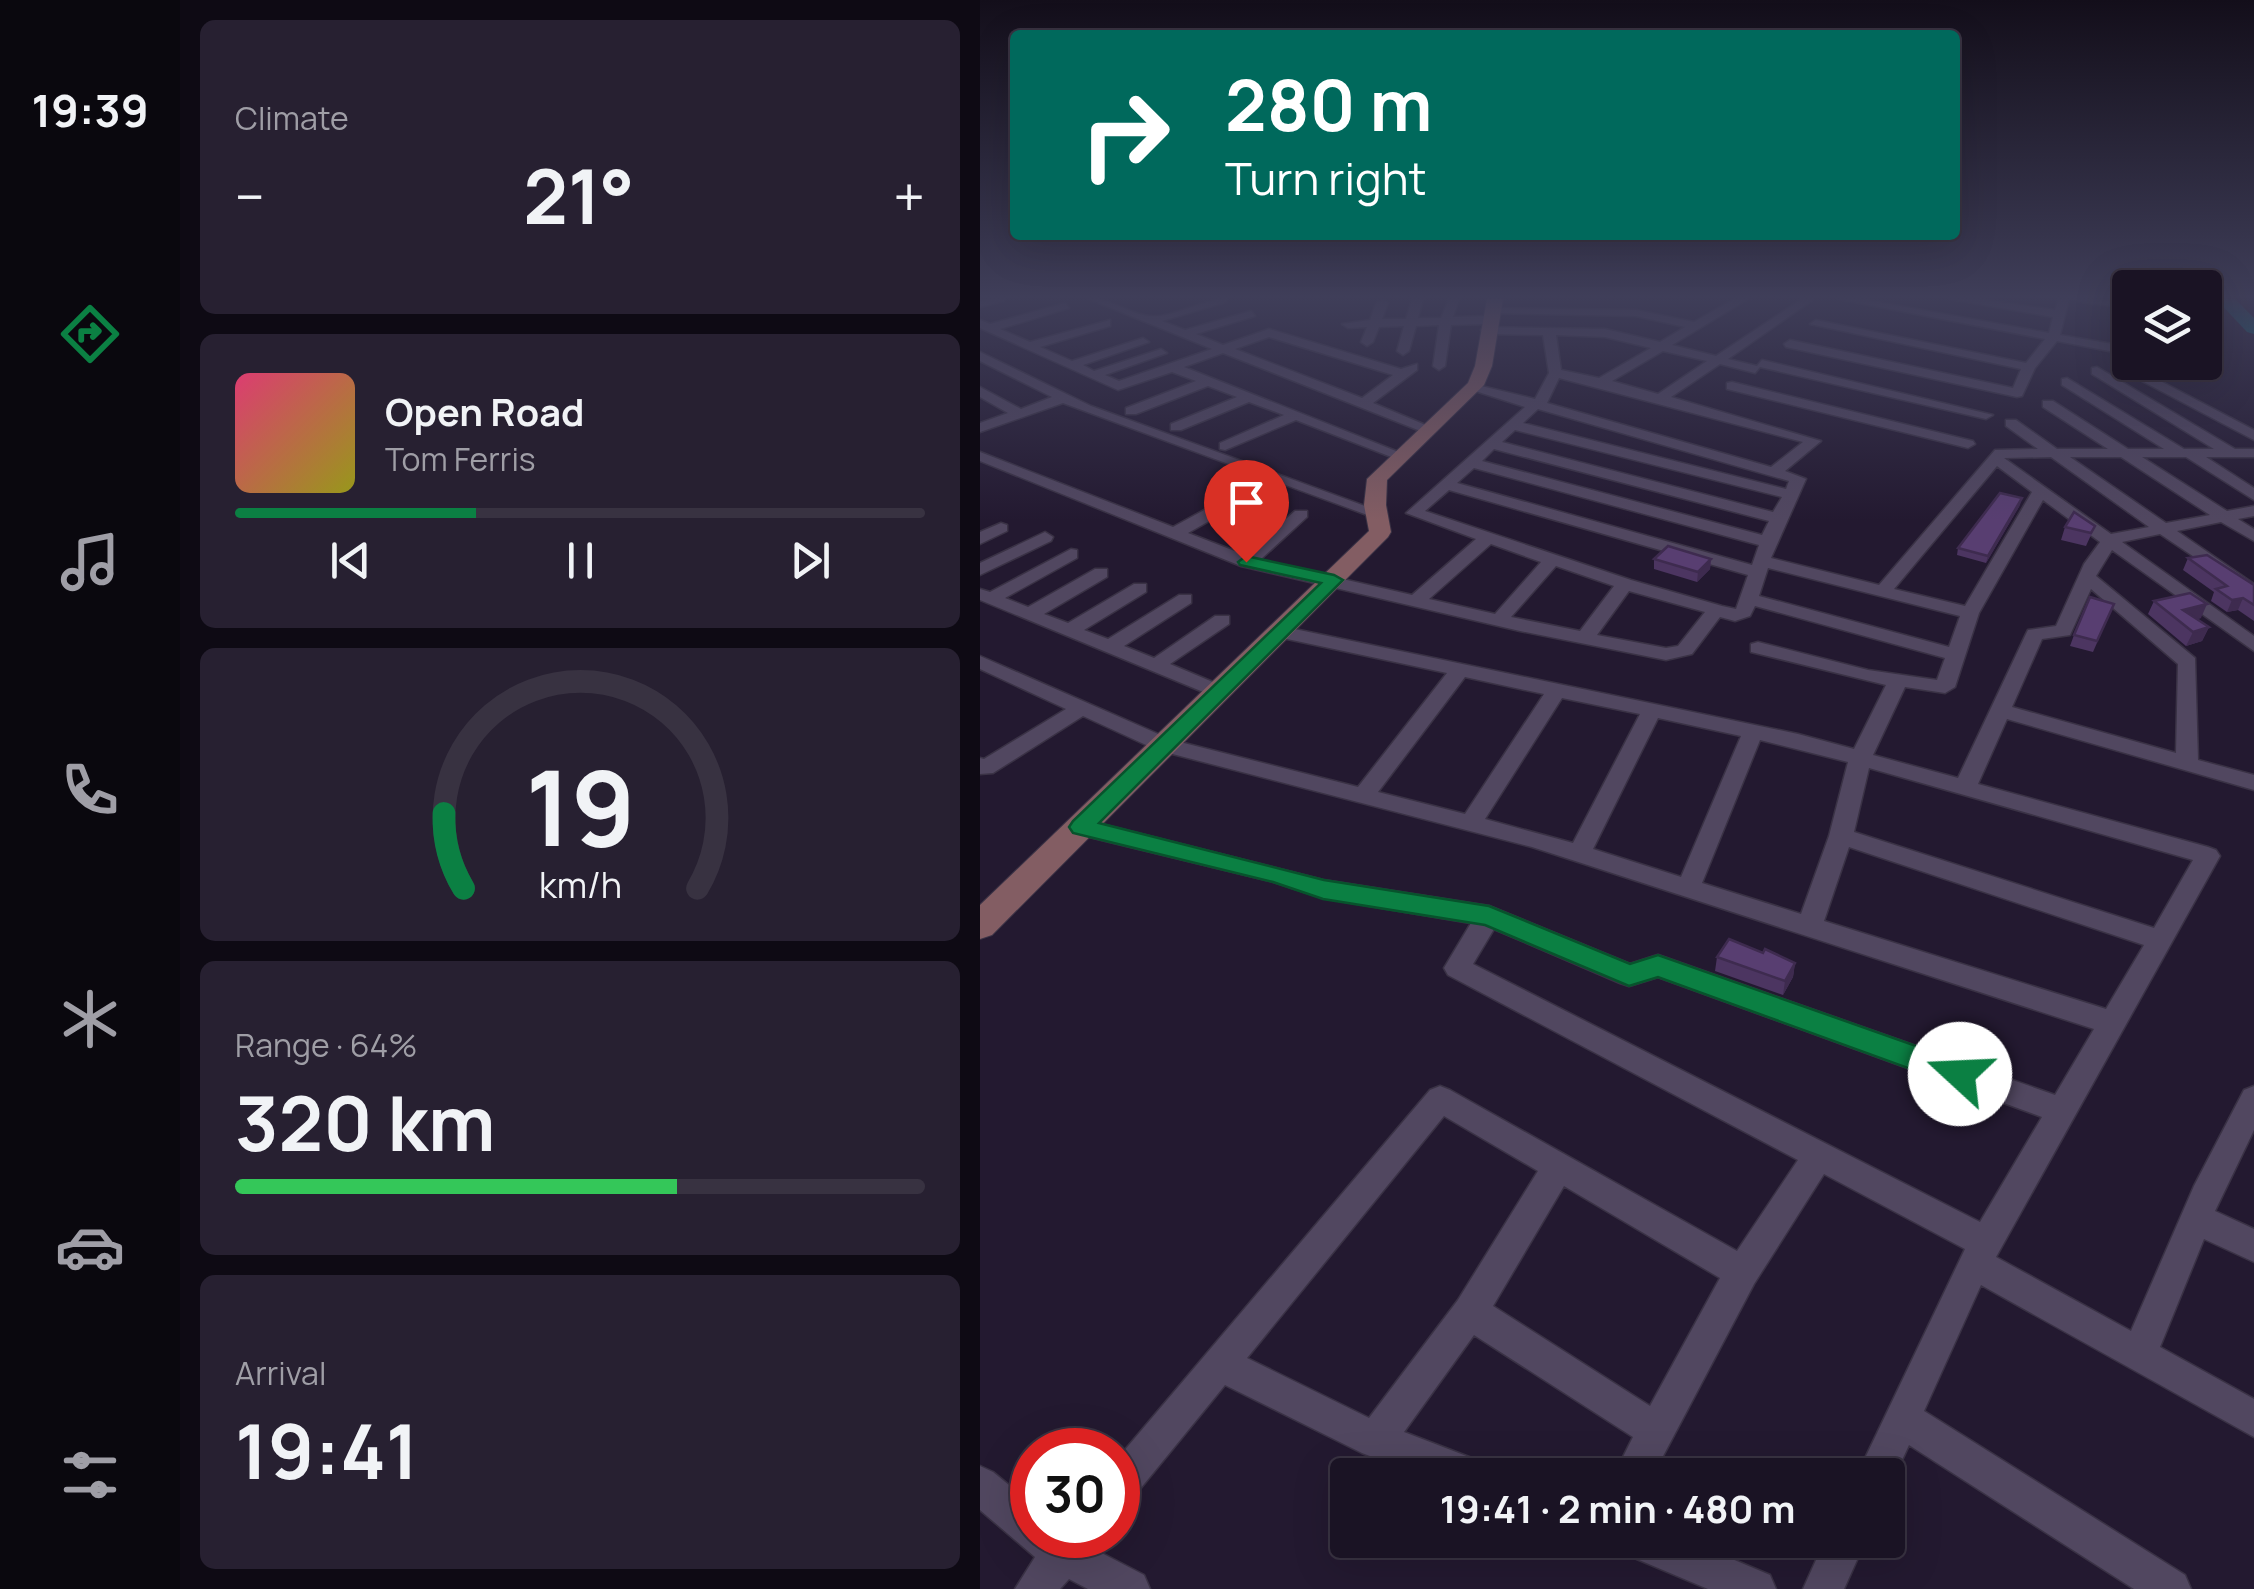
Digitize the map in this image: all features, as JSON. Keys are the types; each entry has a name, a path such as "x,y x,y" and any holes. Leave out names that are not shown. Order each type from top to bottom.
{"street":[{"path":"1014,373 1063,398 1377,519 1414,513 1625,584 1741,615 1778,518 1798,479 1472,388"},
{"path":"1088,373 1118,386 1158,373"},
{"path":"1094,376 1102,373"},
{"path":"1187,373 1399,455"},
{"path":"1285,373 1428,429"},
{"path":"1364,404 1405,373"},
{"path":"980,926 1380,532 1377,479 1472,388 1481,373"},
{"path":"1414,513 1532,407 1554,373"},
{"path":"1555,373 1601,382 1814,441 1774,472"},
{"path":"1601,382 1616,373"},
{"path":"1662,398 1698,373"},
{"path":"1749,373 1732,386 1968,444"},
{"path":"1791,373 1986,415"},
{"path":"1926,373 2018,393 2026,373"},
{"path":"2101,373 2232,453"},
{"path":"2151,380 2254,436"},
{"path":"1131,410 1208,381"},
{"path":"2067,382 2254,495"},
{"path":"980,391 1022,415"},
{"path":"1176,426 1249,397"},
{"path":"980,428 1063,398"},
{"path":"2048,404 2254,536"},
{"path":"1225,446 1296,415"},
{"path":"2011,423 2254,592"},
{"path":"1742,434 1756,424"},
{"path":"1512,425 1791,494"},
{"path":"1491,444 1778,518"},
{"path":"1712,454 1727,444"},
{"path":"1883,591 2000,452 2254,453"},
{"path":"980,456 1246,562 1585,638 1677,654 1685,650 1716,610"},
{"path":"1996,458 2254,645"},
{"path":"1470,462 1768,542"},
{"path":"1446,484 1760,566 1970,612"},
{"path":"1173,534 1256,488"},
{"path":"1758,648 1946,687 1970,612 2041,490"},
{"path":"1965,788 2035,634 2063,630 2086,577 2111,539 2254,511"},
{"path":"1246,562 1300,514"},
{"path":"980,538 1001,528"},
{"path":"980,570 1045,537"},
{"path":"1417,600 1488,538"},
{"path":"986,596 1071,554"},
{"path":"1499,620 1552,560"},
{"path":"1030,614 1101,573"},
{"path":"2086,577 2188,662 2187,764"},
{"path":"1585,638 1625,584"},
{"path":"1070,630 1140,588"},
{"path":"986,596 1220,692"},
{"path":"1110,646 1186,599"},
{"path":"1749,599 1956,655"},
{"path":"1156,666 1222,620"},
{"path":"1280,632 1753,732 1860,758 2208,856 1981,1253 1884,1458"},
{"path":"980,662 1165,745 1579,854 2112,1024"},
{"path":"1363,796 1460,670"},
{"path":"1809,927 1841,836 1860,758 1898,680"},
{"path":"1471,823 1557,690"},
{"path":"980,765 985,768 1082,708"},
{"path":"1579,854 1652,710"},
{"path":"2000,710 2254,783"},
{"path":"1688,888 1753,732"},
{"path":"1081,827 1323,889 1489,916 1629,975 1658,966 2062,1111"},
{"path":"1841,836 2160,940"},
{"path":"1489,916 1457,968 1820,1154 2139,1355 2254,1419"},
{"path":"1140,1460 1440,1099 1742,1272"},
{"path":"2139,1355 2196,1218 2254,1099"},
{"path":"1642,1458 1742,1272 1820,1154"},
{"path":"1375,1440 1470,1312 1558,1167"},
{"path":"2196,1218 2254,1246"},
{"path":"1470,1312 1656,1430"},
{"path":"1220,1364 1375,1440 1423,1458"},
{"path":"1902,1418 2172,1589"},
{"path":"980,1485 1010,1507"},
{"path":"1035,1589 1046,1558"},
{"path":"1083,1558 1130,1589"},
{"path":"1681,1558 1756,1589"},
{"path":"1823,1589 1838,1558"}],"building":[{"path":"2000,493 2022,498 1988,556 1958,548"},
{"path":"2074,512 2095,526 2091,533 2065,527"},
{"path":"1668,546 1711,559 1698,572 1654,559"},
{"path":"2207,555 2254,585 2254,605 2243,598 2232,600 2216,589 2227,586 2188,558"},
{"path":"2190,593 2207,604 2183,610 2209,627 2193,632 2154,601"},
{"path":"2090,597 2114,604 2097,641 2074,635"},
{"path":"1729,939 1795,963 1785,981 1717,957"}],"route":[{"path":"1246,562 1334,580 1081,827 1323,889 1489,916 1629,975 1658,966 1960,1074"}]}
